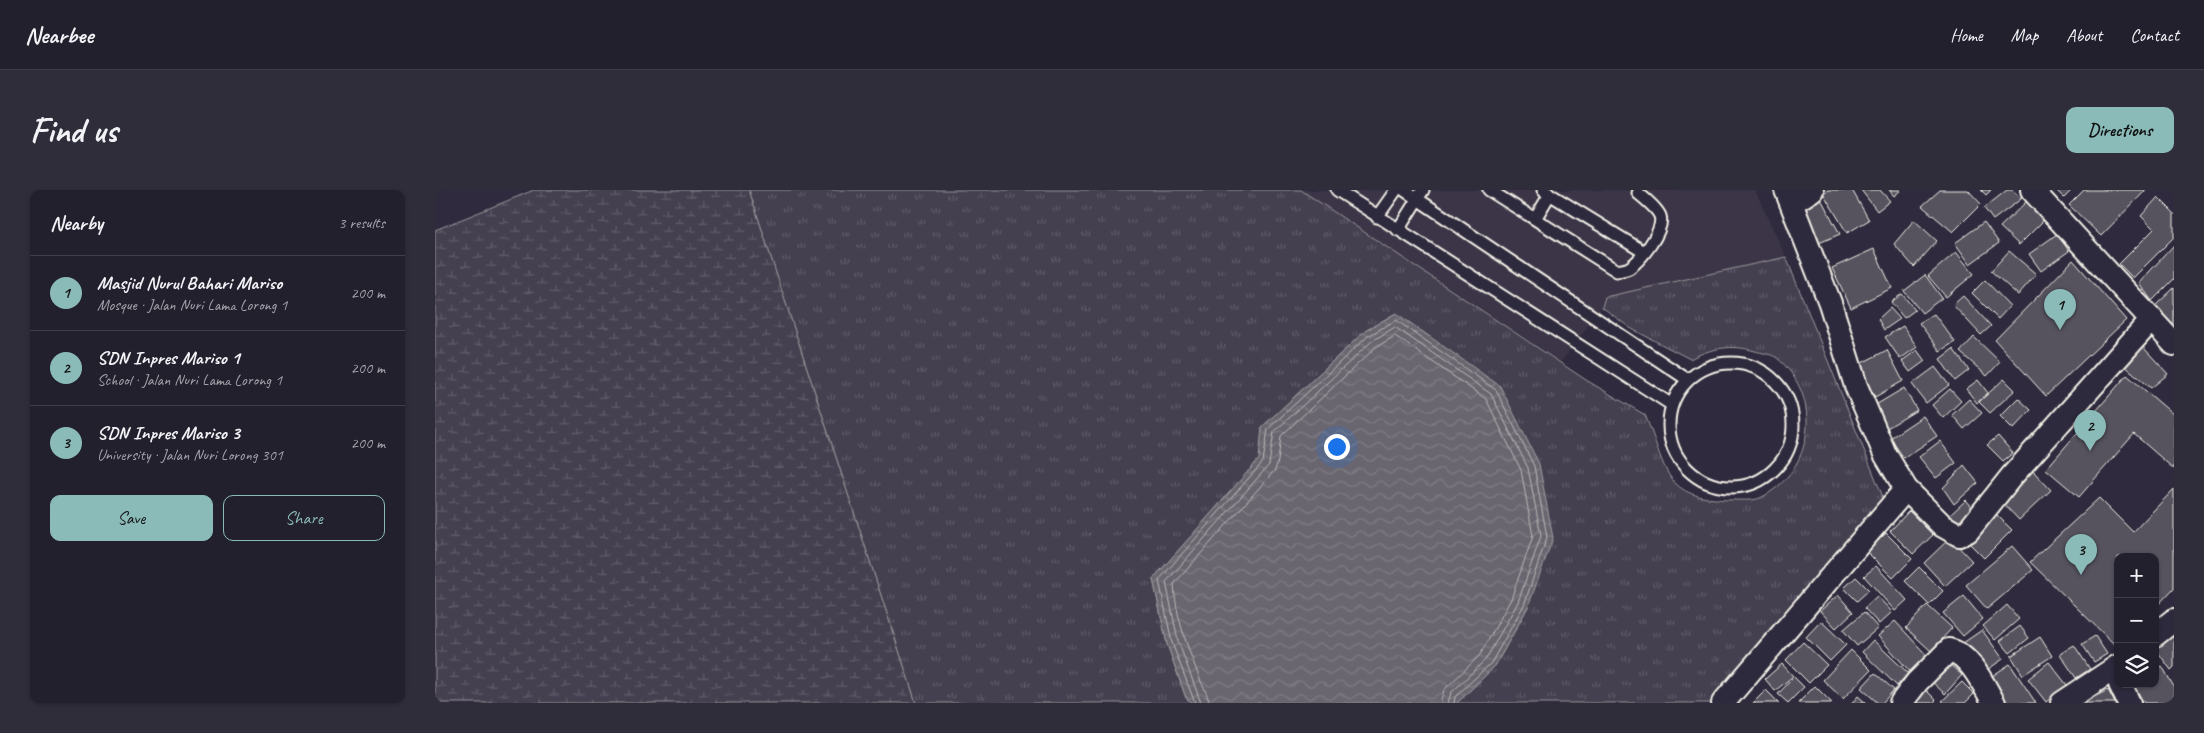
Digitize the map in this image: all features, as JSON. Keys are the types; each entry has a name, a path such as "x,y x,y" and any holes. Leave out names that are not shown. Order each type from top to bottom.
{"street":[{"path":"1812,190 1789,196 1830,303 1856,386 1885,454 1906,489 1943,526 1959,535 1968,532 2017,470 2152,319"},
{"path":"2032,190 2174,344"},
{"path":"1723,703 1906,489"},
{"path":"2159,633 2174,620"},
{"path":"1901,703 1917,682 1949,650 1957,653 1970,665 1994,703"},
{"path":"2062,703 2114,677"},
{"path":"2123,688 2129,703"}],"lane":[{"path":"1337,190 1672,405"},
{"path":"1377,217 1396,190"},
{"path":"1404,190 1420,194 1689,380"},
{"path":"1489,190 1617,271 1628,269 1644,252 1656,237 1661,224 1660,214 1638,193"},
{"path":"1535,219 1547,192 1644,252"},
{"path":"1398,230 1420,194"},
{"path":"1731,363 1746,364 1761,370 1772,378 1782,389 1793,415 1791,443 1777,468 1752,483 1729,486 1707,482 1683,464 1670,436 1669,421 1672,405 1679,392 1689,380 1701,371 1716,365 1731,363"}],"shaded area":[{"path":"1301,190 1755,190 1786,257 1605,297 1602,307 1561,362"}],"green space":[{"path":"534,190 749,190 916,703 435,703 435,230"},
{"path":"749,190 1301,190 1586,380 1645,415 1664,465 1680,487 1692,494 1733,500 1757,499 1778,486 1792,471 1802,453 1807,413 1802,393 1792,374 1777,358 1746,349 1722,348 1690,359 1630,328 1602,307 1605,297 1786,257 1885,502 1816,591 1712,703 1457,703 1495,666 1528,607 1396,313 1365,331 1262,427 1260,459 1153,579 1167,644 1186,698 1192,703 916,703"}],"water":[{"path":"1396,313 1500,386 1539,464 1553,538 1528,607 1495,666 1457,703 1192,703 1186,698 1167,644 1153,579 1259,459 1262,427 1365,331"}],"building":[{"path":"1828,190 1852,190 1869,220 1847,233 1823,193"},
{"path":"1861,190 1880,190 1890,201 1877,211"},
{"path":"1889,190 1901,190 1894,196"},
{"path":"1940,190 1968,190 1981,204 1953,232 1922,206"},
{"path":"1981,190 1991,190 1986,195"},
{"path":"2007,190 2013,190 2021,199 1993,220 1984,208"},
{"path":"2056,190 2072,190 2064,198"},
{"path":"2084,190 2145,191 2101,236 2069,205"},
{"path":"2158,197 2174,213 2174,237 2133,278 2119,264 2154,229 2141,216"},
{"path":"1821,199 1840,234 1819,243 1802,206"},
{"path":"2028,200 2046,218 2019,245 2000,227"},
{"path":"1914,220 1937,241 1914,267 1894,244"},
{"path":"1984,222 1999,243 1970,264 1955,243"},
{"path":"2057,234 2069,251 2041,271 2029,254"},
{"path":"2174,245 2174,279 2152,301 2139,283"},
{"path":"1874,249 1892,288 1851,308 1832,268"},
{"path":"2009,251 2036,274 2018,295 1991,271"},
{"path":"1956,252 1974,274 1946,297 1928,276"},
{"path":"2073,260 2126,320 2046,396 1995,340"},
{"path":"1925,275 1942,298 1922,313 1904,291"},
{"path":"1985,280 2010,306 1998,319 1972,293"},
{"path":"2174,288 2174,327 2154,307"},
{"path":"1902,294 1915,310 1904,318 1891,302"},
{"path":"1963,296 1991,326 1981,335 1953,305"},
{"path":"1890,308 1900,319 1884,330 1878,319"},
{"path":"1934,314 1955,342 1940,351 1919,323"},
{"path":"1903,326 1917,347 1900,359 1885,337"},
{"path":"1974,337 2000,362 1987,376 1960,352"},
{"path":"2143,347 2168,374 2151,388 2125,366"},
{"path":"1953,349 1969,370 1955,381 1940,359"},
{"path":"1887,350 1903,381 1875,397 1858,365"},
{"path":"1917,350 1925,361 1910,372 1902,361"},
{"path":"1935,367 1949,385 1926,403 1912,384"},
{"path":"2127,375 2174,415 2174,469 2134,434 2079,497 2046,469"},
{"path":"2004,379 2015,390 1990,413 1979,402"},
{"path":"1978,380 1988,393 1977,403 1966,389"},
{"path":"1904,388 1917,410 1887,428 1874,406"},
{"path":"1950,389 1961,401 1943,418 1932,405"},
{"path":"2018,398 2031,410 2013,429 2000,416"},
{"path":"1969,399 1982,413 1964,429 1952,415"},
{"path":"1923,416 1937,436 1904,458 1890,438"},
{"path":"1998,436 2013,453 2003,461 1987,445"},
{"path":"1940,441 1956,463 1936,478 1919,457"},
{"path":"1964,465 1978,483 1954,504 1943,488"},
{"path":"2032,470 2051,490 2019,520 2000,500"},
{"path":"2174,489 2174,588 2159,604 2159,553 2114,553 2114,644 2030,562 2099,498 2133,532"},
{"path":"1966,500 1976,511 1958,527 1948,517"},
{"path":"1909,511 1933,535 1913,554 1890,531"},
{"path":"1994,512 2012,530 1984,558 1966,540"},
{"path":"1886,533 1912,559 1893,578 1867,552"},
{"path":"1950,538 1972,561 1945,586 1924,563"},
{"path":"2012,546 2033,570 1987,609 1966,585"},
{"path":"1876,566 1907,600 1895,611 1864,576"},
{"path":"1919,567 1943,591 1929,605 1905,581"},
{"path":"1856,577 1869,590 1857,601 1844,588"},
{"path":"1838,595 1853,612 1836,628 1820,611"},
{"path":"1877,596 1892,612 1879,624 1864,608"},
{"path":"1964,596 1983,619 1963,636 1943,613"},
{"path":"1927,605 1952,628 1931,651 1906,628"},
{"path":"2007,605 2019,619 1995,640 1983,626"},
{"path":"1864,612 1878,628 1857,646 1843,630"},
{"path":"1821,621 1846,645 1830,661 1806,637"},
{"path":"1895,621 1931,660 1914,676 1878,636"},
{"path":"2020,626 2029,638 2010,653 2000,641"},
{"path":"1982,630 2003,659 1984,672 1963,643"},
{"path":"2172,634 2174,636 2174,667 2171,670 2159,654 2159,645"},
{"path":"2095,636 2107,654 2094,662 2082,644"},
{"path":"2040,637 2052,656 2023,675 2011,656"},
{"path":"1873,640 1908,673 1897,686 1862,652"},
{"path":"1803,642 1827,665 1809,683 1786,660"},
{"path":"2074,645 2090,669 2076,678 2060,654"},
{"path":"1851,650 1871,670 1843,699 1823,680"},
{"path":"2049,662 2067,685 2046,702 2028,679"},
{"path":"1948,663 1962,675 1945,694 1931,681"},
{"path":"1782,664 1793,676 1775,691 1765,679"},
{"path":"2010,664 2036,703 2006,703 1989,678"},
{"path":"2162,666 2174,687 2174,703 2144,703 2135,688 2159,688 2159,668"},
{"path":"1875,673 1894,690 1882,703 1878,703 1861,688"},
{"path":"1794,677 1804,687 1788,703 1778,694"},
{"path":"1962,682 1974,694 1965,703 1945,703 1942,701"},
{"path":"1815,686 1832,703 1798,703"},
{"path":"1922,686 1936,700 1933,703 1905,703"},
{"path":"1766,690 1779,703 1753,703"},
{"path":"2108,690 2115,703 2082,703"},
{"path":"1858,696 1866,703 1852,703"}],"place":[{"name":"Masjid Nurul Bahari Mariso","path":"2060,330"},
{"name":"SDN Inpres Mariso 1","path":"2090,451"},
{"name":"SDN Inpres Mariso 3","path":"2081,575"}]}
